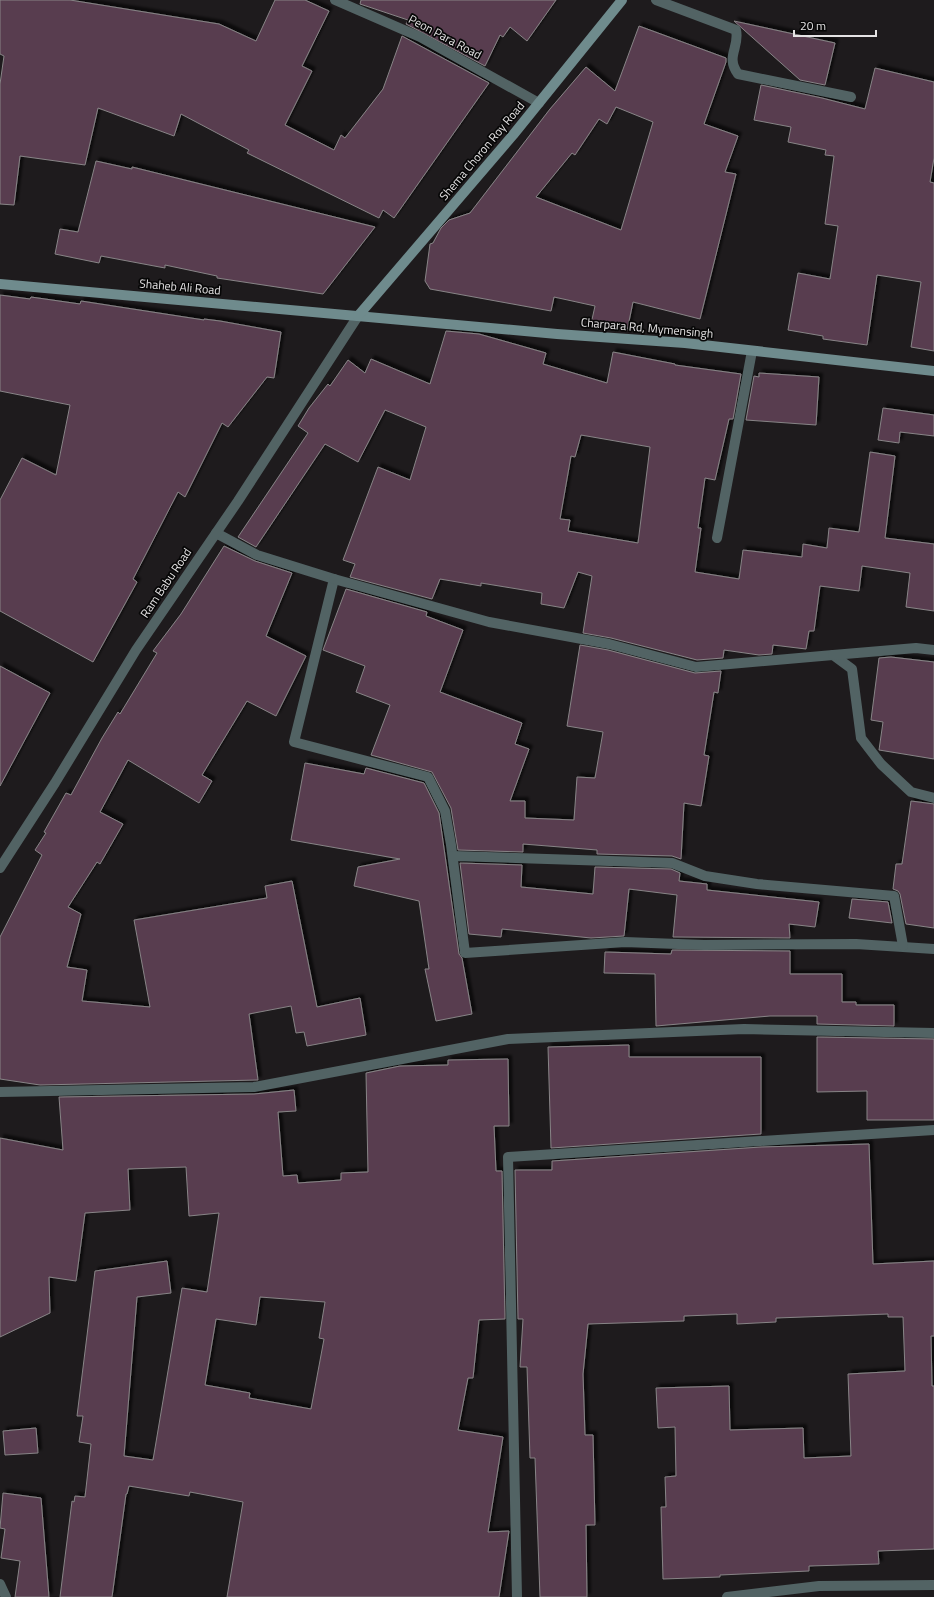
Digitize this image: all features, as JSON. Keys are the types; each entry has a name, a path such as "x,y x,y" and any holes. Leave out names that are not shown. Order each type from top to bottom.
{"main road":[{"name":"Shema Choron Roy Road","path":"358,316 539,103 622,0"},
{"name":"Shaheb Ali Road","path":"0,284 358,316"},
{"name":"Charpara Rd, Mymensingh","path":"358,316 557,334 685,342 934,371"}],"street":[{"name":"Peon Para Road","path":"336,0 420,37 539,103"},
{"path":"656,0 736,30 737,35 731,59 733,67 738,74 851,97"},
{"name":"Ram Babu Road","path":"0,868 55,783 136,650 216,533 358,316"},
{"path":"717,538 752,351"},
{"path":"216,533 257,555 334,579 489,622 609,644 696,667 916,648 934,650"},
{"path":"334,579 294,742 428,777 445,811 465,953 625,942 704,945 856,944 934,949"},
{"path":"833,655 852,669 861,738 881,764 911,792 934,798"},
{"path":"452,856 672,862 705,876 757,884 894,896 903,946"},
{"path":"0,1092 254,1087 508,1039 744,1029 934,1033"},
{"path":"517,1597 508,1157 934,1130"},
{"path":"0,1584 6,1597"},
{"path":"727,1597 819,1586 934,1585"}],"building":[{"path":"0,0 70,0 219,24 256,41 275,0 305,0 329,11 302,66 312,71 285,125 334,150 341,135 345,138 383,89 402,36 489,83 394,218 383,210 379,218 247,153 249,150 181,114 174,136 98,108 85,165 20,156 14,205 0,204 0,84 4,56 0,54"},
{"path":"361,0 556,0 527,41 510,27 503,37 500,35 485,66 406,24 408,20 360,4"},
{"path":"734,21 835,43 825,85 800,80"},
{"path":"639,26 726,58 726,62 704,124 738,136 725,172 736,174 700,319 633,302 627,331 591,324 595,306 554,297 551,311 430,289 425,281 430,244 433,243 441,228 449,220 470,213 550,109 586,67 615,91","holes":["616,107 653,122 621,230 536,197 572,153 575,155 599,119 607,124"]},
{"path":"875,68 934,82 934,158 930,182 934,183 934,351 911,347 921,282 877,275 867,345 823,339 823,336 788,330 798,273 830,279 838,226 825,224 834,156 825,155 826,150 788,142 791,127 754,120 761,85 865,109"},
{"path":"96,161 132,169 132,167 375,227 323,294 217,278 217,276 165,265 165,268 101,256 99,263 55,254 60,229 78,232"},
{"path":"0,295 30,299 31,297 80,304 81,301 204,320 220,321 281,332 274,378 267,377 228,427 222,423 185,497 178,492 133,579 137,582 93,662 0,611 0,500 22,458 56,475 70,405 0,391"},
{"path":"446,331 479,334 546,353 543,364 607,383 613,352 675,365 741,374 733,419 729,419 715,480 705,478 698,528 701,528 695,572 739,579 743,550 802,557 803,544 827,548 829,528 859,532 870,452 895,456 885,538 934,544 934,611 906,607 910,573 862,566 859,591 820,586 814,631 809,631 806,649 773,645 772,654 759,655 724,650 723,658 697,660 611,638 583,633 592,576 578,572 564,608 541,604 542,593 481,583 481,586 440,579 432,599 350,577 355,564 343,560 378,467 410,480 426,427 385,410 358,462 325,444 256,547 238,537 308,433 298,426 309,408 328,384 330,386 348,360 365,373 371,359 430,384","holes":["581,435 650,447 638,543 568,531 570,520 560,519 571,456 575,457"]},
{"path":"759,373 819,377 816,425 746,420 754,376 759,377"},
{"path":"883,408 934,415 934,436 900,432 899,443 878,440"},
{"path":"224,546 255,561 292,573 266,636 306,656 276,716 247,701 202,775 212,781 199,803 128,760 100,812 123,824 100,864 97,862 68,907 81,914 67,967 87,970 82,1001 150,1007 134,920 267,898 265,886 292,881 317,1007 360,998 366,1035 307,1046 304,1032 296,1033 291,1006 249,1014 258,1080 40,1085 0,1079 0,937 42,855 35,850 46,833 44,832 66,793 71,795 102,738 118,712 120,714 157,653 153,651 181,614"},
{"path":"346,589 427,612 426,616 463,630 440,692 522,723 515,744 529,749 510,801 525,801 525,818 574,820 577,777 595,778 603,732 567,726 580,645 608,650 695,673 721,671 718,693 714,692 704,755 709,756 701,806 684,803 681,859 672,856 597,854 597,850 523,844 523,852 458,850 451,808 432,772 371,755 390,705 356,692 365,666 323,650"},
{"path":"891,657 934,662 934,759 879,750 883,722 871,720 879,658"},
{"path":"0,666 50,693 0,786"},
{"path":"305,763 364,774 366,768 424,783 439,813 459,954 462,958 472,1014 436,1021 425,969 429,969 419,901 354,886 358,867 400,859 291,840"},
{"path":"911,801 934,804 934,928 906,924 900,894 898,891 893,889 896,864 902,864"},
{"path":"460,863 522,865 521,887 593,894 595,867 671,869 680,873 679,881 707,884 707,890 819,902 815,927 789,924 790,938 673,937 677,895 629,889 624,936 591,938 502,929 501,937 469,934"},
{"path":"852,899 888,902 892,923 849,918"},
{"path":"672,950 790,951 790,974 842,974 842,1002 856,1002 856,1005 894,1005 894,1026 817,1024 817,1016 770,1016 656,1026 655,974 604,973 605,952 671,954"},
{"path":"817,1037 934,1039 934,1120 867,1120 867,1091 817,1092"},
{"path":"629,1045 629,1057 761,1057 761,1134 551,1148 548,1047"},
{"path":"508,1059 509,1126 494,1126 496,1171 502,1171 505,1319 479,1320 473,1378 468,1378 458,1430 503,1437 488,1532 509,1531 499,1597 227,1597 243,1502 190,1492 189,1496 129,1486 126,1494 112,1597 60,1597 72,1501 74,1502 75,1496 85,1497 91,1444 79,1442 83,1416 77,1416 95,1271 167,1261 171,1293 137,1297 124,1456 153,1460 182,1288 207,1292 219,1213 189,1216 186,1167 128,1169 130,1210 85,1213 76,1281 49,1277 50,1313 0,1337 0,1138 63,1150 59,1097 254,1094 294,1090 296,1111 278,1112 283,1176 297,1175 298,1183 341,1180 341,1173 368,1172 366,1073 400,1066 448,1065 448,1060","holes":["260,1297 325,1302 319,1338 324,1339 311,1409 249,1398 250,1393 205,1385 216,1319 256,1325"]},
{"path":"869,1144 873,1264 934,1261 934,1336 931,1336 932,1386 934,1386 934,1549 878,1551 879,1564 809,1566 809,1571 663,1579 661,1507 666,1507 665,1477 676,1476 675,1427 658,1428 656,1388 729,1386 730,1430 803,1428 804,1458 851,1456 848,1374 905,1371 903,1317 888,1317 888,1314 776,1318 776,1322 737,1324 737,1314 684,1316 684,1321 588,1324 583,1374 585,1435 593,1435 595,1525 586,1525 587,1597 540,1597 535,1458 530,1458 527,1367 520,1367 523,1319 518,1319 515,1170 552,1170 552,1161 761,1147"},
{"path":"36,1428 38,1453 5,1455 3,1431"},
{"path":"3,1493 41,1498 49,1597 15,1597 20,1561 1,1558 5,1529 0,1528"}]}
